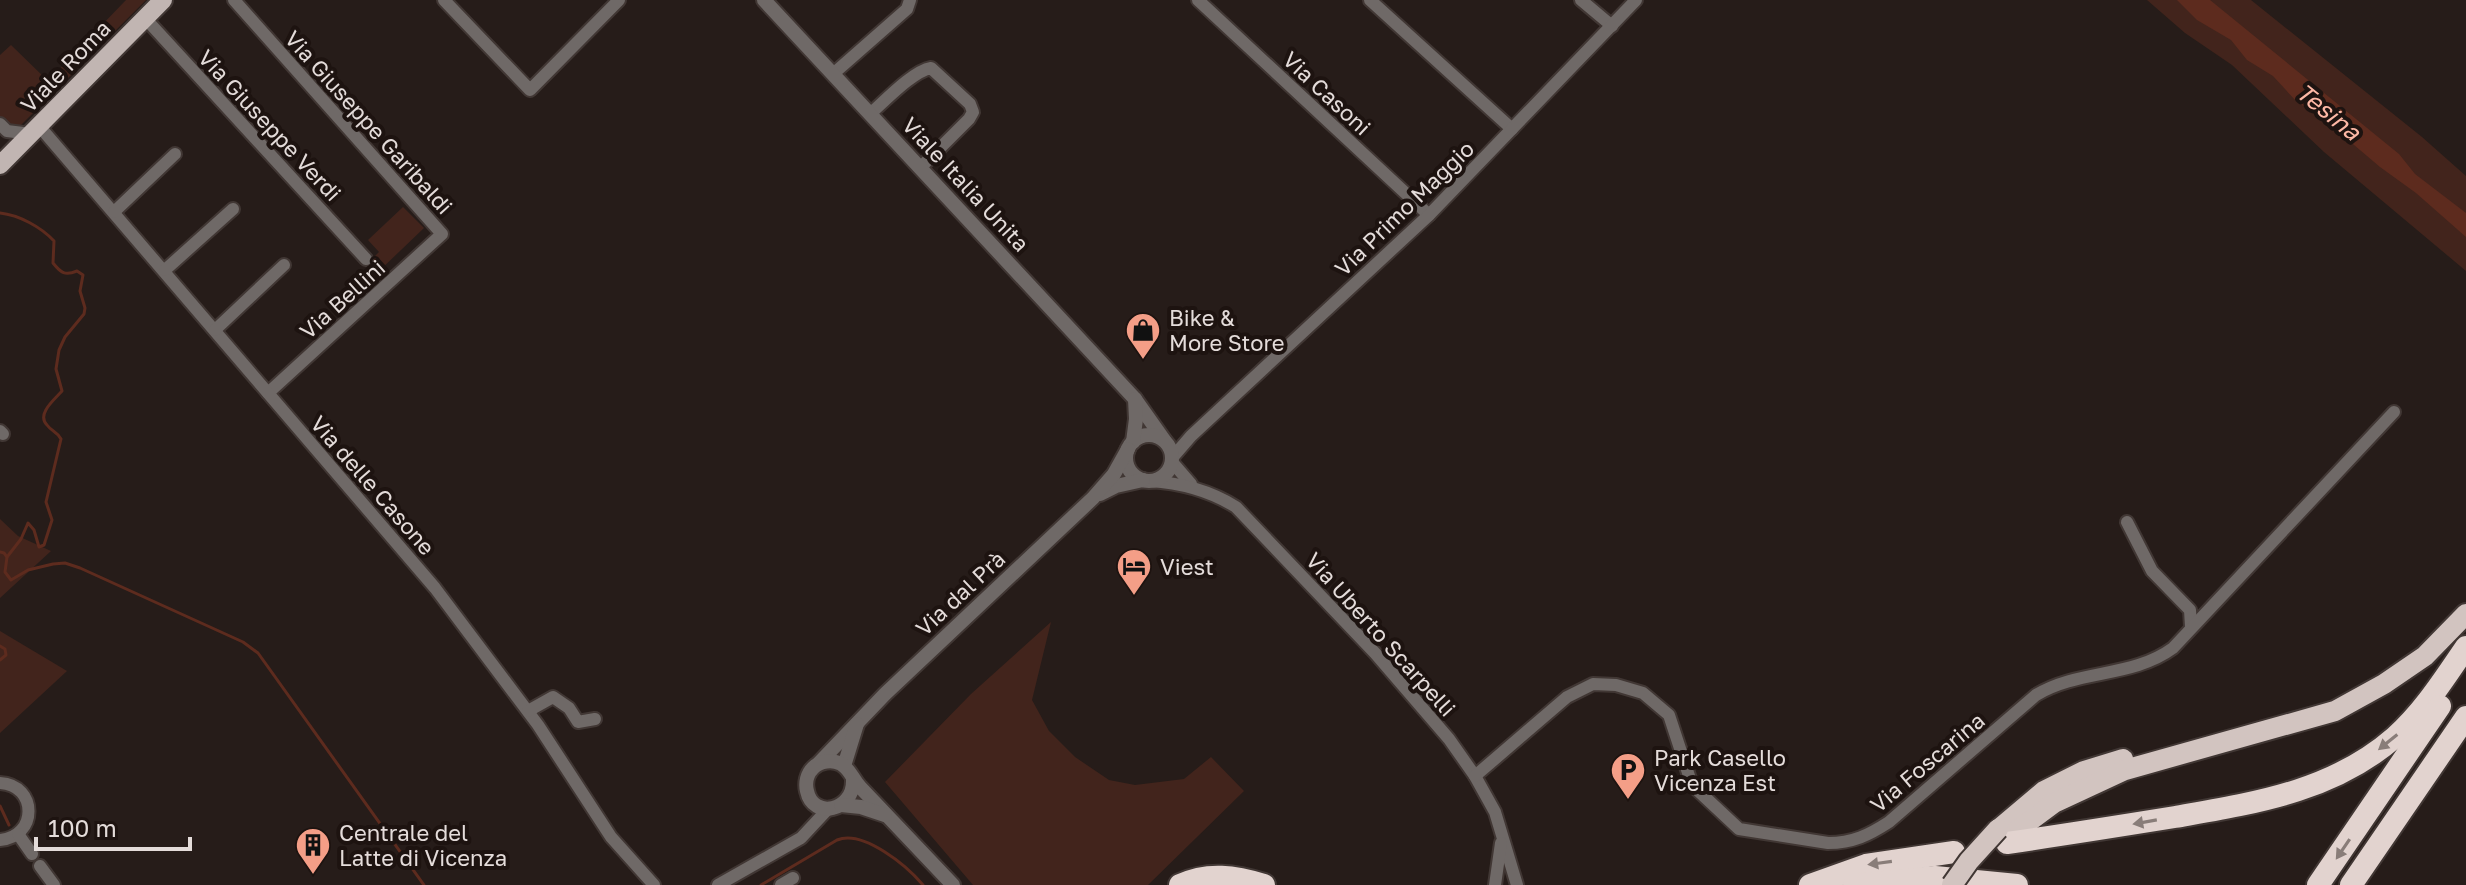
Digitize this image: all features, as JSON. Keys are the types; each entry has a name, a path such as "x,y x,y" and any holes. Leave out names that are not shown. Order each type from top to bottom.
{"highway":[{"path":"1968,885 2044,791 2084,771 2123,759 2267,729 2335,711 2384,684 2425,656 2466,614"},
{"path":"1952,885 1969,861 2005,836 2259,802 2313,786 2367,758 2394,738 2426,704 2466,647"},
{"path":"2318,885 2466,669"},
{"path":"2351,885 2466,717"},
{"path":"1810,885 1866,865 1954,852"},
{"path":"1180,885 1215,876 1264,885"},
{"path":"1854,885 1935,877 2017,885"}],"main road":[{"name":"Viale Roma","path":"5,161 163,0"}],"street":[{"name":"Via Giuseppe Garibaldi","path":"234,0 442,234"},
{"path":"444,0 530,90 619,0"},
{"name":"Viale Italia Unita","path":"764,0 1135,399 1169,451"},
{"path":"833,74 907,9 910,0"},
{"name":"Via Casoni","path":"1198,0 1429,215"},
{"path":"1370,0 1512,129"},
{"path":"1581,0 1612,26"},
{"name":"Via Primo Maggio","path":"1169,451 1191,436 1429,215 1636,0"},
{"name":"Via Giuseppe Verdi","path":"145,18 366,259"},
{"path":"870,114 915,76 931,68 970,104 973,112 969,119 920,168"},
{"path":"5,161 4,127 36,130"},
{"name":"Via delle Casone","path":"36,130 165,270 435,588 528,711 611,837 654,885"},
{"path":"114,212 175,154"},
{"path":"165,270 233,209"},
{"name":"Via Bellini","path":"268,393 442,234"},
{"path":"215,330 284,265"},
{"path":"1130,445 1145,435 1152,435 1169,451 1168,472 1163,477 1146,480 1130,471 1127,464 1130,445 1136,419 1135,399"},
{"name":"Via Foscarina","path":"1475,776 1567,697 1593,684 1616,685 1643,693 1669,715 1692,785 1739,829 1828,843 1867,837 1889,822 2036,695 2062,682 2144,664 2173,648 2394,412"},
{"name":"Via dal Prà","path":"819,763 858,721 1093,498 1114,474 1130,445"},
{"name":"Via Uberto Scarpelli","path":"1169,451 1188,483 1197,488"},
{"name":"Via dal Prà","path":"1093,498 1116,486 1146,480"},
{"name":"Via Uberto Scarpelli","path":"1146,480 1197,488 1219,496 1236,507 1375,653 1423,707 1475,776 1495,812 1517,885"},
{"path":"2127,522 2152,571 2190,610 2191,627"},
{"path":"528,711 553,697 569,708 578,722 595,719"},
{"name":"Via dal Prà","path":"844,766 858,721"},
{"path":"892,819 861,807 828,806 809,797 806,782 813,768 819,763 832,761 844,766 853,780 892,819 953,885"},
{"path":"718,885 801,838 828,806 851,794 853,780"},
{"path":"0,783 15,786 27,800 28,818 18,834 0,840"},
{"path":"18,834 32,854"},
{"name":"Via Uberto Scarpelli","path":"1495,885 1501,835"},
{"path":"40,866 54,885"}],"shaded area":[{"path":"126,0 146,0 20,126 11,126 0,118 0,55 11,45 48,81"},
{"path":"2147,0 2251,0 2422,137 2466,176 2466,271 2324,152 2232,65 2185,33"},
{"path":"403,207 424,228 377,273 368,263 379,252 368,240"},
{"path":"0,519 18,536 51,551 0,598"},
{"path":"1051,622 1032,700 1049,731 1075,757 1109,780 1135,785 1184,779 1211,757 1244,791 1148,885 973,885 885,782 971,694"},
{"path":"0,631 67,671 0,733"}],"water":[{"name":"Tesina","path":"2177,0 2210,0 2399,154 2415,174 2466,213 2466,237 2416,193 2296,101 2273,76 2247,60 2231,40 2197,20"}],"waterway":[{"path":"0,213 29,222 54,241 53,263 64,273 77,271 83,275 80,291 85,308 59,350 56,369 62,391 44,416 44,421 61,439 46,502 52,520 44,545 39,547 34,530 28,523 21,539 7,557"},
{"path":"0,552 7,557 5,572 11,580 28,570 65,563 243,642 258,653 424,885"},
{"path":"0,646 5,649 6,655 0,660"},
{"path":"0,806 9,825"},
{"path":"761,885 837,840 848,838 884,851 923,885"}],"place":[{"name":"Bike & More Store","path":"1143,361"},
{"name":"Viest","path":"1134,597"},
{"name":"Park Casello Vicenza Est","path":"1628,801"},
{"name":"Centrale del Latte di Vicenza","path":"313,876"}]}
